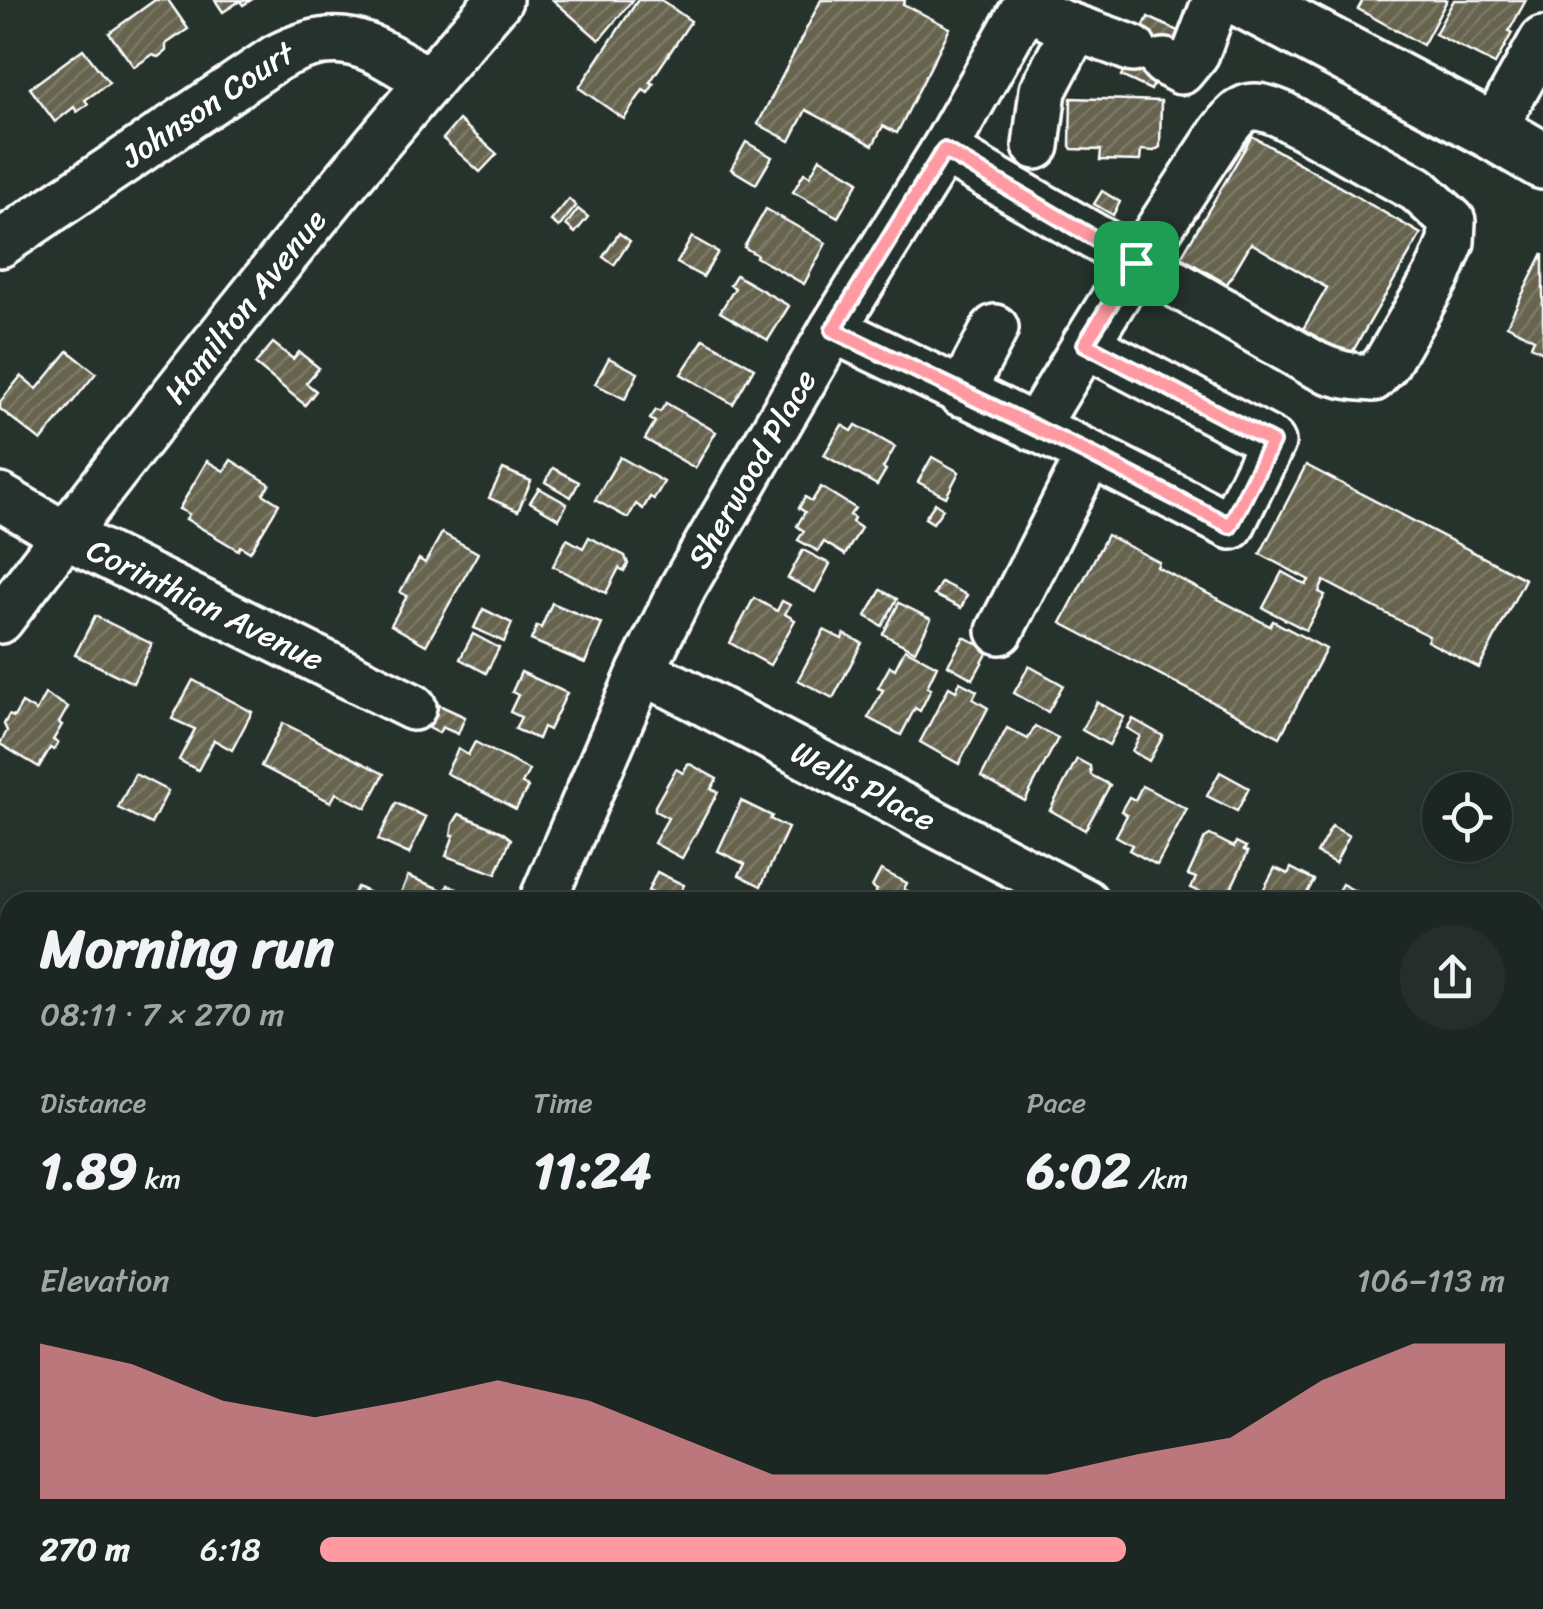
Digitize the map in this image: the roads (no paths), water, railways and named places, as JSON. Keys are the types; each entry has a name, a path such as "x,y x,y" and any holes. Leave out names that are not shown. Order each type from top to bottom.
{"main road":[{"path":"1244,0 1543,161"}],"street":[{"name":"Hamilton Avenue","path":"0,620 319,214 500,0"},
{"path":"1027,4 1075,29 1181,71 1196,53 1216,0"},
{"name":"Sherwood Place","path":"546,892 640,672 683,587 1027,4"},
{"path":"1036,146 1043,90 1075,29"},
{"name":"Johnson Court","path":"0,244 297,47 332,40 352,41 428,81"},
{"path":"1492,131 1543,40"},
{"path":"944,150 1136,263 1332,373 1351,377 1373,378 1386,364 1438,274 1451,242 1452,222 1416,189 1264,106 1248,106 1236,113 1221,134 1136,263 1035,428"},
{"path":"960,393 994,328"},
{"path":"833,330 1230,526 1272,442 1085,344"},
{"path":"1000,631 1090,454"},
{"name":"Corinthian Avenue","path":"0,496 65,535 413,707"},
{"name":"Wells Place","path":"640,672 1066,892"}]}
